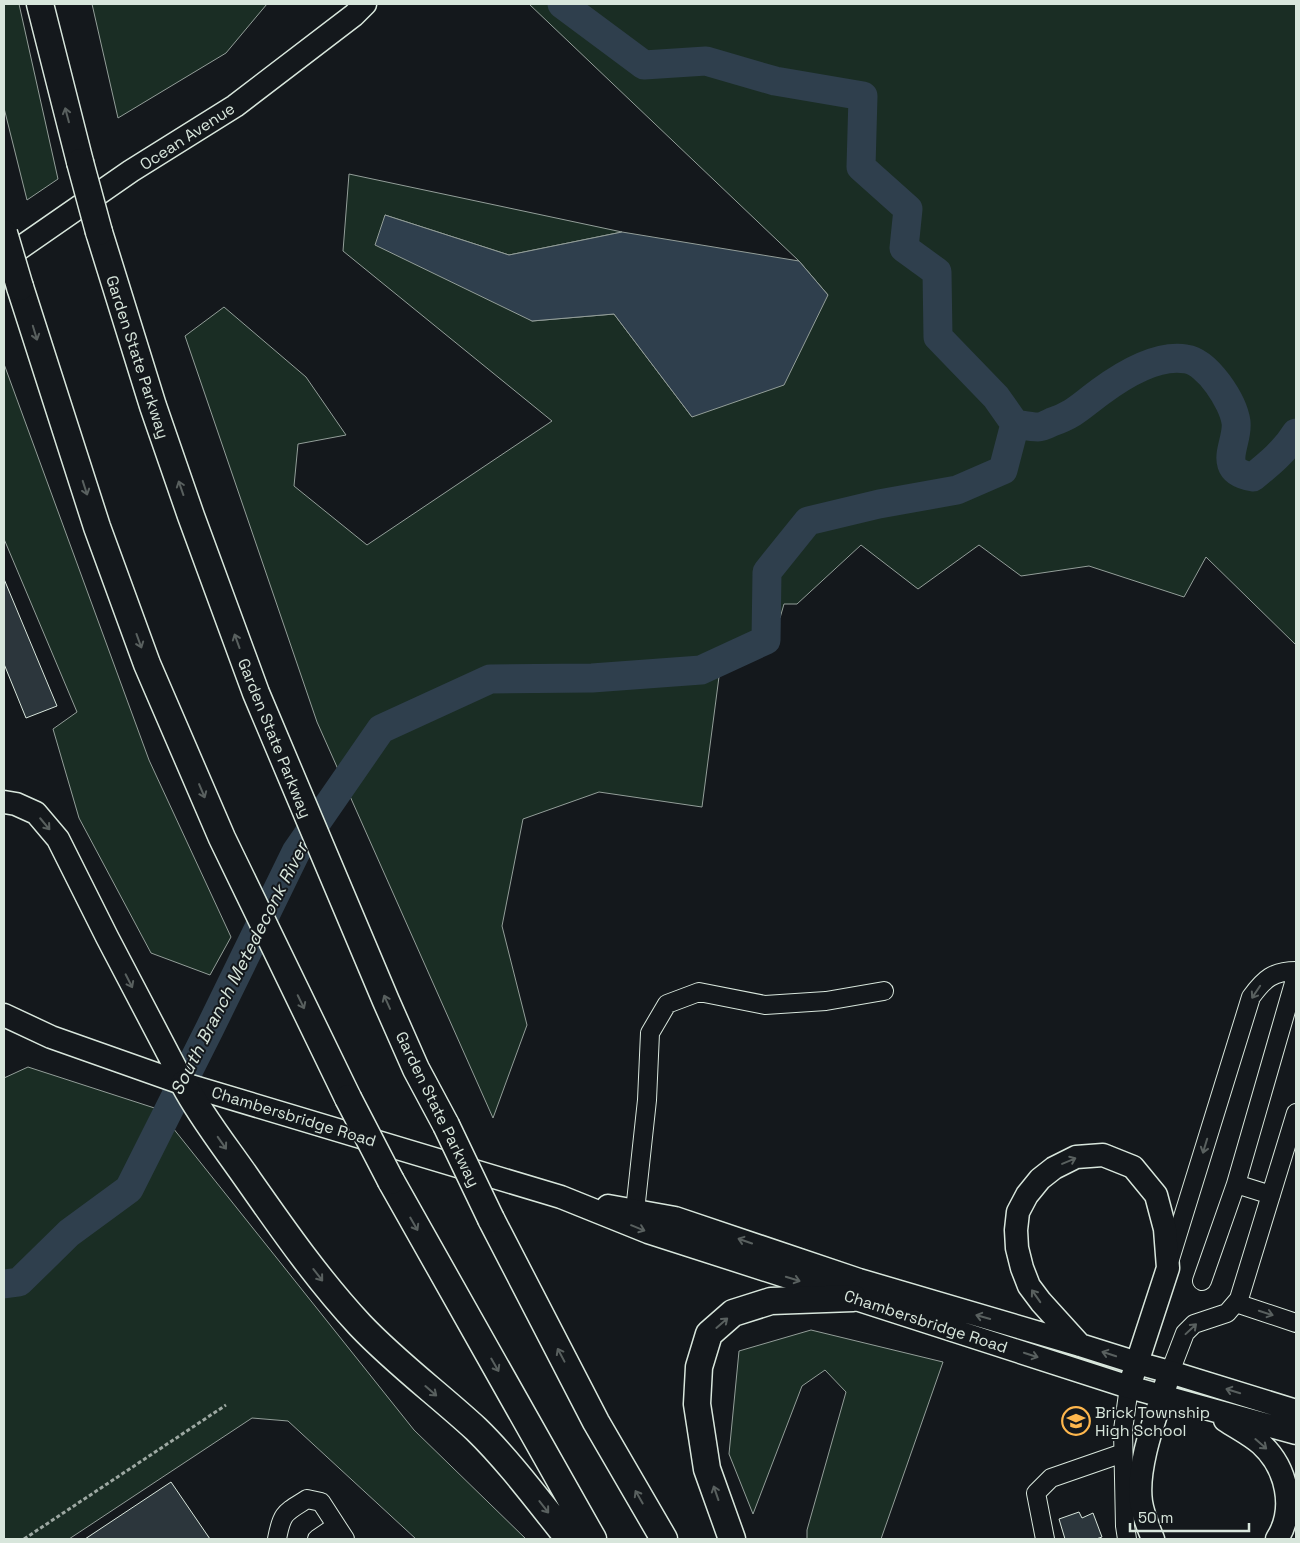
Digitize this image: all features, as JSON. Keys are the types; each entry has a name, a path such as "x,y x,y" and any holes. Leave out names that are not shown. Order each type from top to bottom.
{"highway":[{"name":"Garden State Parkway","path":"40,4 99,232 153,406 256,693 286,768 416,1069 596,1422 664,1539"},
{"path":"4,233 97,527 147,664 222,838 279,958 391,1181 593,1539"},
{"path":"193,1092 289,1238 328,1288 361,1326 394,1358 477,1430 530,1489 568,1539"},
{"path":"732,1539 707,1469 697,1404 699,1367 708,1334 733,1313 771,1302 853,1298"}],"main road":[{"name":"Ocean Avenue","path":"4,259 132,171 235,106 354,15 365,4"},
{"path":"4,802 16,804 36,813 58,839 160,1041 193,1092"},
{"name":"Chambersbridge Road","path":"4,1015 51,1036 144,1070 193,1092 561,1197 676,1218 868,1282 1296,1411"},
{"path":"1080,1345 1041,1302 1030,1286 1022,1268 1017,1248 1018,1212 1027,1195 1040,1179 1054,1168 1076,1158 1103,1155 1133,1167 1156,1195 1166,1230 1168,1268 1129,1387"},
{"name":"Chambersbridge Road","path":"561,1197 648,1232 1129,1387 1296,1433"},
{"path":"1153,1539 1145,1521 1133,1458 1162,1396 1170,1372"},
{"path":"1206,1408 1260,1443 1269,1452 1279,1468 1285,1482 1287,1498 1286,1515 1282,1531 1277,1539"}],"lane":[{"path":"1168,1268 1251,997 1263,981 1284,971 1296,971"},
{"path":"1202,1281 1236,1184 1296,976"},
{"path":"635,1210 647,1100 650,1033 667,1004 699,992 765,1005 826,1001 884,991"},
{"path":"1170,1372 1185,1333 1194,1324 1227,1313 1239,1299 1296,1113"},
{"path":"1236,1184 1271,1195"},
{"path":"1236,1303 1296,1323"},
{"path":"1126,1533 1133,1458 1123,1430 1129,1387"},
{"path":"1045,1539 1036,1493 1051,1478 1133,1458"},
{"path":"277,1539 285,1513 307,1499 321,1502 340,1533 317,1539"}],"path":[{"path":"24,1539 226,1405"}],"green space":[{"path":"4,4 19,4 58,179 27,200 4,108"},
{"path":"92,4 267,4 226,53 118,118"},
{"path":"529,4 1296,4 1296,645 1206,557 1184,597 1089,566 1021,576 979,545 918,589 861,545 797,604 784,604 780,618 720,669 702,807 599,792 523,819 502,926 527,1025 493,1118 317,722 185,336 224,307 306,377 346,435 298,444 294,486 367,545 552,421 343,251 349,174 622,232 509,255 385,215 532,321 614,314 692,417 828,295 799,261"},
{"path":"4,364 149,760 231,937 210,975 151,953 79,818 53,729 77,712 4,539"},
{"path":"28,1067 173,1114 169,1123 414,1430 526,1539 416,1539 288,1421 252,1418 69,1539 4,1539 4,1078"},
{"path":"811,1330 943,1362 881,1539 807,1539 807,1530 846,1392 825,1370 802,1386 753,1514 729,1454 739,1351"}],"water":[{"path":"385,215 509,255 622,232 799,261 828,295 784,385 692,417 614,314 532,321 375,245"}],"building":[{"path":"4,579 57,706 26,718 4,664"},
{"path":"171,1482 210,1539 85,1539"},
{"path":"1079,1512 1082,1518 1093,1513 1102,1537 1096,1539 1065,1539 1059,1519"}],"waterway":[{"path":"562,4 644,65 706,61 775,81 863,96 861,167 908,209 904,248 937,272 938,337 996,397 1015,424"},
{"path":"1015,424 1040,427 1060,419 1072,413 1109,385 1141,367 1175,358 1186,359 1203,367 1225,394 1236,422 1231,462 1234,469 1241,474 1253,477 1282,451 1296,433"},
{"name":"South Branch Metedeconk River","path":"4,1284 19,1282 69,1233 129,1189 296,852 381,729 490,679 592,678 701,670 766,640 767,572 808,521 879,504 957,490 1003,470 1015,424"}],"place":[{"name":"Brick Township High School","path":"1076,1421"}]}
